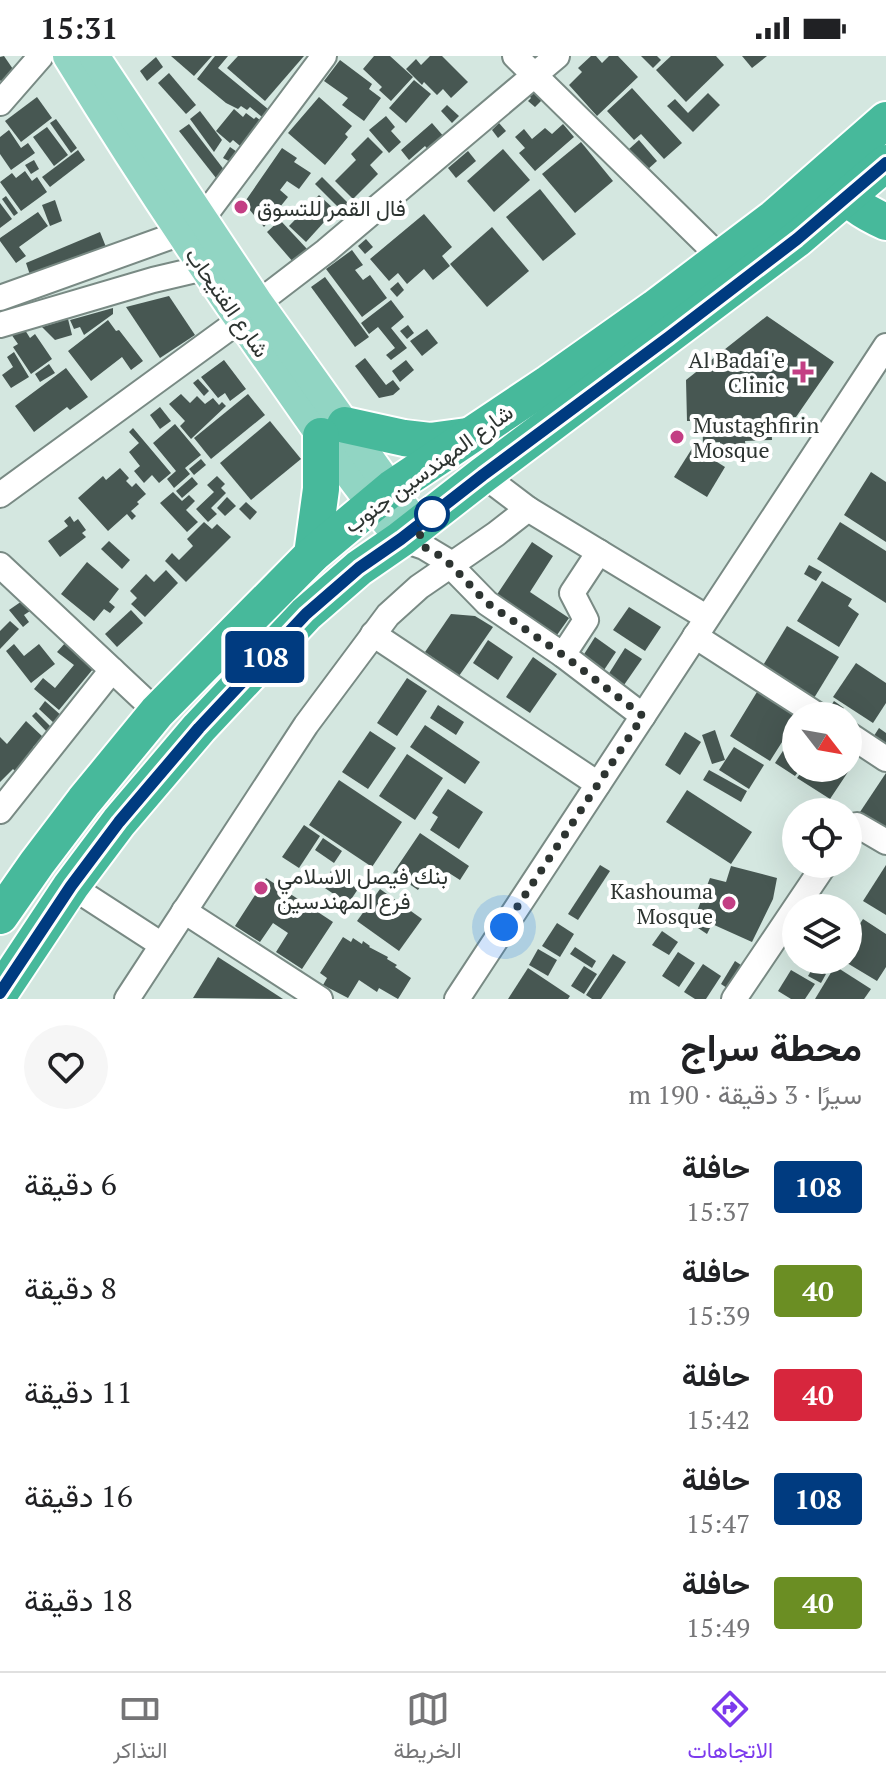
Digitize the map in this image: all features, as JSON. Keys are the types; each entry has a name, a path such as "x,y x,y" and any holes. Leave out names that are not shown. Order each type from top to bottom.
{"highway":[{"name":"شارع المهندسين جنوب","path":"0,993 71,886 119,822 199,728 297,623 359,568 414,537 483,475 797,239 886,120"},
{"name":"شارع المهندسين جنوب","path":"0,916 75,814 157,712 312,555 381,496 655,308 774,218 886,163"},
{"path":"835,187 862,211 886,222"},
{"path":"312,555 333,430 430,441 469,436"}],"main road":[{"name":"شارع الفتيحاب","path":"68,56 333,430 414,537"},
{"name":"شارع الفتيحاب","path":"99,58 191,226 204,268 249,311"}],"street":[{"path":"0,103 41,56"},
{"path":"31,316 11,294 191,226 324,56"},
{"path":"515,56 721,258"},
{"path":"0,495 326,251 557,56"},
{"path":"0,325 204,268"},
{"path":"457,999 886,346"},
{"path":"483,475 528,509 599,552 801,702"},
{"path":"127,999 306,725 388,615 419,587 528,509"},
{"path":"414,537 451,565 487,603 563,655 643,716"},
{"path":"563,655 586,620 572,593 599,552"},
{"path":"0,565 157,712"},
{"path":"373,634 598,784"},
{"path":"0,811 112,670"},
{"path":"862,743 886,759"},
{"path":"862,828 886,842"},
{"path":"734,999 816,878"},
{"path":"71,886 162,945"},
{"path":"184,911 320,999"}],"building":[{"path":"4,56 15,72 5,88 0,80 0,57"},
{"path":"171,56 212,56 194,76"},
{"path":"215,56 228,56 218,68 268,109 262,117 250,107 247,110 241,106 238,109 226,103 197,79"},
{"path":"238,56 304,56 265,101 227,68"},
{"path":"374,56 390,56 413,77 391,101 379,90 382,87 363,69"},
{"path":"430,56 442,56 468,82 451,98 443,89 437,95 406,69 416,59 421,65"},
{"path":"591,56 596,56 602,63 609,56 618,56 638,77 597,116 569,85 582,72 578,68"},
{"path":"641,56 657,56 661,60 653,68"},
{"path":"671,56 716,56 724,65 686,102 656,70"},
{"path":"742,56 767,56 752,68"},
{"path":"156,57 163,67 147,81 140,71"},
{"path":"340,60 372,84 369,89 381,98 364,121 342,105 348,98 324,81"},
{"path":"169,73 196,105 186,114 158,83"},
{"path":"414,80 431,94 406,123 389,108"},
{"path":"632,88 682,143 664,159 641,134 634,140 607,111"},
{"path":"525,91 539,91 536,94 542,100 535,107 528,101 531,98"},
{"path":"708,93 720,105 693,132 667,106 675,99 688,113"},
{"path":"37,97 52,118 21,142 5,121"},
{"path":"319,97 352,126 345,134 348,137 325,165 288,133"},
{"path":"447,105 459,116 452,123 441,111"},
{"path":"234,109 243,117 246,113 265,124 245,150 216,131"},
{"path":"200,111 222,140 214,152 190,119"},
{"path":"386,116 395,127 391,131 401,142 389,153 369,130"},
{"path":"56,119 77,148 71,153 50,123"},
{"path":"432,123 445,138 429,151 425,146 409,160 401,150"},
{"path":"499,123 506,131 498,138 492,130"},
{"path":"189,124 225,171 216,178 179,131"},
{"path":"563,124 574,137 535,171 519,153 525,148 515,137 524,129 532,139 545,128 552,134"},
{"path":"47,127 68,155 54,166 33,137"},
{"path":"9,130 21,148 28,143 35,153 11,170 0,154 0,137"},
{"path":"368,137 383,152 370,165 378,174 353,199 335,181 356,160 351,154"},
{"path":"639,140 657,161 647,170 629,149"},
{"path":"581,142 613,181 575,213 542,174"},
{"path":"230,147 240,154 234,164 223,158"},
{"path":"282,148 297,158 294,162 311,173 299,189 287,181 280,190 288,197 264,227 244,203"},
{"path":"503,149 530,180 494,212 467,181"},
{"path":"78,150 85,160 50,187 42,177"},
{"path":"468,151 476,161 456,178 448,168"},
{"path":"34,160 39,169 31,174 25,165"},
{"path":"25,171 32,181 37,177 47,192 21,211 0,182 12,173 16,178"},
{"path":"322,177 355,210 348,217 315,184"},
{"path":"540,189 576,234 543,261 506,217"},
{"path":"319,195 335,210 306,242 289,226"},
{"path":"6,196 18,213 14,216 2,199"},
{"path":"55,200 62,221 50,226 42,205"},
{"path":"0,203 12,219 0,228"},
{"path":"38,212 48,226 19,247 26,256 16,263 0,238"},
{"path":"424,214 452,247 442,256 450,266 433,280 424,269 407,284 398,273 389,281 370,259"},
{"path":"280,220 308,250 294,263 267,232"},
{"path":"492,227 529,271 487,307 450,264"},
{"path":"100,232 106,247 31,278 26,263"},
{"path":"366,239 373,247 365,254 358,246"},
{"path":"352,250 363,265 355,270 363,280 370,275 387,298 362,317 326,269"},
{"path":"325,277 369,337 355,347 311,287"},
{"path":"398,282 404,290 397,297 390,289"},
{"path":"169,296 195,335 160,358 126,307"},
{"path":"391,300 404,317 391,328 407,348 391,360 386,355 395,348 378,327 369,334 361,323"},
{"path":"113,308 113,314 84,335 80,327 74,329 70,320"},
{"path":"767,316 834,362 796,417 771,418 772,440 745,441 746,451 721,453 720,442 703,443 702,421 687,421 686,380"},
{"path":"68,319 72,335 55,340 42,327"},
{"path":"108,320 143,361 131,370 122,357 91,381 68,351"},
{"path":"408,325 414,333 407,339 400,331"},
{"path":"427,329 438,343 422,356 410,341"},
{"path":"25,330 30,338 35,334 52,359 31,374 13,347 18,344 11,334"},
{"path":"14,352 29,377 11,388 2,375 13,367 7,357"},
{"path":"365,358 386,385 393,380 400,389 393,395 379,398 355,366"},
{"path":"224,360 246,389 230,401 225,393 218,398 201,377"},
{"path":"406,360 414,370 400,382 392,371"},
{"path":"49,364 55,373 40,382 35,374"},
{"path":"66,368 88,397 70,410 67,407 34,432 15,406"},
{"path":"198,379 209,391 204,396 193,383"},
{"path":"181,394 190,403 197,396 205,404 213,398 219,405 222,402 226,406 191,439 180,426 185,421 169,404"},
{"path":"248,394 265,415 211,459 194,438"},
{"path":"160,407 171,421 160,429 150,415"},
{"path":"270,421 301,459 251,500 220,463"},
{"path":"175,424 201,455 185,468 190,474 174,488 167,479 176,471 153,443"},
{"path":"133,428 171,473 159,483 152,475 144,483 134,471 140,466 129,452 139,443 129,432"},
{"path":"693,447 725,467 707,497 674,477"},
{"path":"201,459 206,465 194,475 189,469"},
{"path":"120,468 132,487 136,483 146,494 131,511 136,516 132,520 127,514 108,531 78,498 103,476 106,480"},
{"path":"871,472 886,482 886,542 844,515"},
{"path":"217,476 225,484 221,488 226,493 211,508 217,514 208,522 196,509 214,492 207,485"},
{"path":"192,477 198,484 182,498 176,491"},
{"path":"173,492 182,501 189,495 195,501 186,510 198,522 187,532 160,503"},
{"path":"227,497 236,506 225,516 217,508"},
{"path":"246,502 257,512 250,520 239,509"},
{"path":"70,516 74,522 78,519 86,530 82,533 86,537 60,557 48,541 68,526 64,521"},
{"path":"204,522 212,529 217,524 231,537 186,582 165,561 172,553 179,560 193,546 187,539"},
{"path":"840,522 886,551 886,603 817,559"},
{"path":"109,541 130,560 122,569 101,549"},
{"path":"532,542 553,556 530,592 569,618 557,635 496,596"},
{"path":"87,562 119,589 109,602 115,607 110,613 104,609 94,621 61,594"},
{"path":"809,565 822,572 816,581 804,574"},
{"path":"166,570 178,583 145,617 131,604 137,598 130,591 146,574 154,582"},
{"path":"822,581 852,599 848,606 859,614 839,647 797,621"},
{"path":"22,601 30,611 24,615 29,622 23,627 9,610"},
{"path":"629,607 661,627 645,651 613,630"},
{"path":"131,610 143,623 117,647 105,634"},
{"path":"451,614 475,616 493,627 459,676 425,652"},
{"path":"10,621 19,629 0,649 0,631"},
{"path":"787,626 839,657 812,702 759,672"},
{"path":"595,637 616,652 602,673 581,659"},
{"path":"488,640 513,657 498,680 473,663"},
{"path":"66,642 93,669 59,710 34,689 43,678 55,688 74,665 57,652"},
{"path":"14,644 24,656 39,644 55,664 31,683 6,651"},
{"path":"625,648 642,659 624,685 608,675"},
{"path":"533,657 557,674 530,713 506,697"},
{"path":"856,663 886,683 886,703 873,723 862,716 862,702 841,702 833,697"},
{"path":"407,678 427,691 397,736 377,723"},
{"path":"760,687 782,703 782,742 770,761 730,736"},
{"path":"45,701 63,717 56,725 39,709"},
{"path":"438,705 464,722 456,735 430,718"},
{"path":"36,712 52,728 47,732 32,716"},
{"path":"26,721 43,737 26,760 0,782 0,737 7,744"},
{"path":"425,725 480,762 465,784 410,747"},
{"path":"879,728 886,733 886,754 868,745"},
{"path":"715,730 725,760 712,764 702,735"},
{"path":"370,731 396,748 368,789 342,772"},
{"path":"685,732 701,742 680,775 665,765"},
{"path":"734,747 764,765 749,789 719,770"},
{"path":"782,752 782,768 775,763"},
{"path":"407,754 443,778 415,820 379,796"},
{"path":"709,770 747,791 741,802 703,780"},
{"path":"886,773 886,838 862,822 862,809"},
{"path":"339,780 402,822 372,867 309,825"},
{"path":"803,782 841,782 828,798"},
{"path":"448,789 483,812 459,849 430,830 438,817 432,813"},
{"path":"687,790 752,832 731,864 666,822"},
{"path":"304,825 320,836 299,868 282,857"},
{"path":"420,833 469,866 460,880 449,873 441,885 427,876 418,890 393,873"},
{"path":"323,838 342,851 334,863 315,850"},
{"path":"600,865 610,871 578,920 568,914"},
{"path":"886,865 886,915 863,901"},
{"path":"731,866 777,878 773,899 752,942 712,924 707,934 692,924 710,878 726,882"},
{"path":"331,871 358,889 348,904 322,886"},
{"path":"266,878 333,922 302,969 276,952 288,933 273,923 260,942 235,926"},
{"path":"380,889 422,919 399,951 357,921"},
{"path":"862,921 886,934 886,967 877,981 862,972"},
{"path":"557,923 574,934 560,957 542,946"},
{"path":"662,931 678,942 669,955 652,945"},
{"path":"343,937 351,942 353,938 362,944 363,941 388,957 397,965 395,967 411,978 398,999 379,988 377,992 359,980 348,998 323,985 327,978 320,973"},
{"path":"575,947 596,961 592,968 570,954"},
{"path":"538,949 557,960 548,976 529,965"},
{"path":"678,952 695,963 679,987 662,976"},
{"path":"613,954 626,962 601,999 592,999 586,995"},
{"path":"218,957 283,999 193,998"},
{"path":"735,961 747,969 733,992 721,984"},
{"path":"703,964 721,976 706,999 695,999 684,992"},
{"path":"584,966 597,974 584,994 571,986"},
{"path":"528,968 570,996 568,999 508,999"},
{"path":"789,974 798,974 815,984 805,999 791,999 778,991"},
{"path":"809,974 826,974 821,983"},
{"path":"830,974 848,974 871,989 864,999 815,999"}],"bus line":[{"name":"108","path":"0,993 71,886 119,822 199,728 306,614 359,568 797,239 886,163"}],"place":[{"name":"فال القمر للتسوق","path":"241,207"},
{"name":"Al Badai'e Clinic","path":"803,372"},
{"name":"Mustaghfirin Mosque","path":"677,437"},
{"name":"بنك فيصل الاسلامي فرع المهندسين","path":"261,888"},
{"name":"Kashouma Mosque","path":"729,903"}],"route":[{"path":"432,514 417,526 424,547 451,565 487,603 563,655 643,716 504,927"}]}
